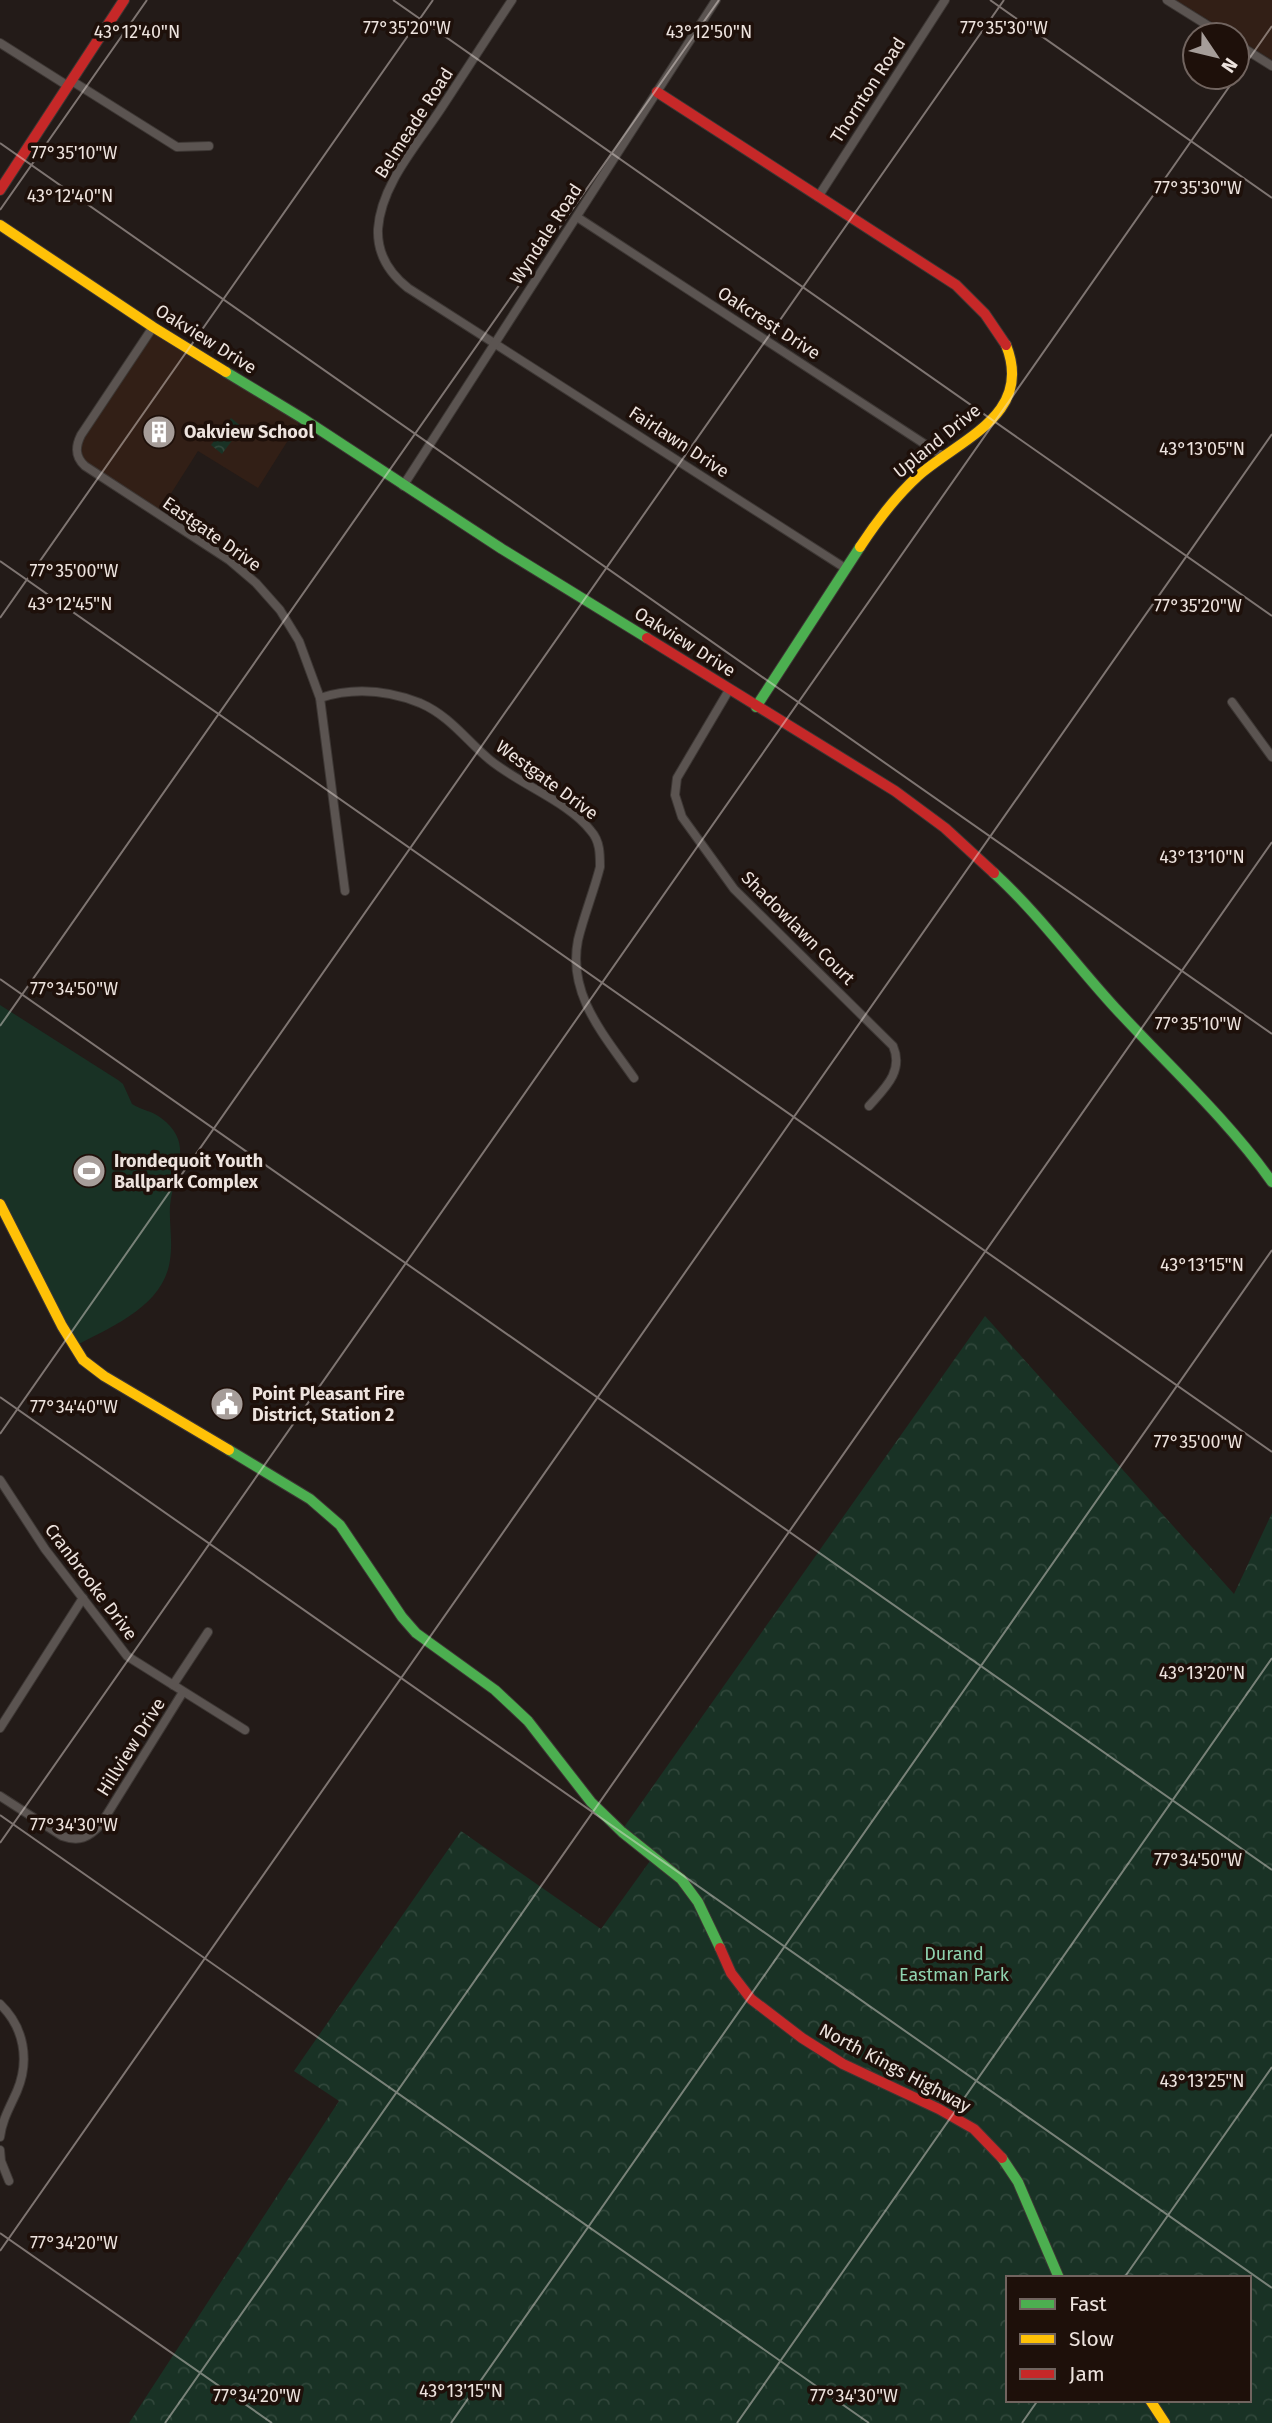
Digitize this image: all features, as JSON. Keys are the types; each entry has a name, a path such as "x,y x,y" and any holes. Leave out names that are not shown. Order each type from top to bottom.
{"street":[{"path":"0,190 124,0"},
{"name":"Belmeade Road","path":"496,342 399,281 381,253 379,226 390,188 512,0"},
{"name":"Wyndale Road","path":"403,486 716,0"},
{"name":"Thornton Road","path":"818,197 944,0"},
{"path":"1167,0 1201,21"},
{"path":"0,43 177,147 209,145"},
{"path":"1251,53 1272,66"},
{"name":"Upland Drive","path":"657,92 956,285 984,312 1007,345 1012,360 1009,392 1003,406 984,428 943,456 891,503 845,568 756,707"},
{"name":"Oakcrest Drive","path":"577,217 943,456"},
{"name":"Oakview Drive","path":"0,225 153,327 302,418 403,486 895,791 966,846 1007,885 1117,1010 1219,1118 1272,1182"},
{"name":"Eastgate Drive","path":"153,327 81,435 76,447 78,458 85,466 229,560 256,583 280,610 295,633 320,698 345,891"},
{"name":"Fairlawn Drive","path":"496,342 845,568"},
{"name":"Shadowlawn Court","path":"729,690 677,778 677,806 688,826 734,889 880,1030 893,1046 897,1055 895,1072 869,1106"},
{"name":"Westgate Drive","path":"320,698 344,692 376,692 407,699 437,711 450,720 491,761 574,815 593,833 600,855 600,866 578,942 578,985 589,1012 634,1078"},
{"path":"1232,702 1272,757"},
{"name":"North Kings Highway","path":"0,1204 83,1360 104,1376 310,1499 340,1525 402,1617 416,1633 495,1690 528,1721 591,1802 622,1832 681,1879 698,1902 731,1972 751,1999 802,2038 843,2064 939,2109 974,2129 1000,2155 1018,2182 1058,2276"},
{"name":"Cranbrooke Drive","path":"0,1480 45,1549 127,1656 245,1730"},
{"path":"0,1728 83,1598"},
{"name":"Hillview Drive","path":"173,1685 208,1632"},
{"name":"Hillview Drive","path":"0,1796 62,1836 72,1840 84,1839 101,1825 183,1692"},
{"path":"0,2004 14,2021 21,2037 24,2055 23,2072 1,2125 0,2137"},
{"path":"0,2150 1,2161 9,2181"},
{"path":"1151,2402 1165,2423"}],"shaded area":[{"path":"1176,0 1272,0 1272,60 1251,47 1251,21 1210,21"},
{"path":"153,327 302,418 258,488 198,451 158,514 85,466 78,441"}],"green space":[{"path":"231,418 242,427 222,454 211,445"},
{"name":"Irondequoit Youth Ballpark Complex","path":"0,1005 118,1080 123,1084 132,1104 158,1116 172,1128 178,1138 180,1159 170,1206 171,1253 166,1276 158,1290 134,1313 75,1346 0,1203"},
{"name":"Durand Eastman Park","path":"985,1316 1234,1594 1272,1513 1272,2423 129,2423 339,2101 294,2071 461,1831 601,1929 655,1854 622,1830"}],"traffic: fast":[{"path":"226,372 302,418 502,549 647,638"},
{"path":"756,707 860,547"},
{"path":"994,873 1027,906 1119,1012 1218,1115 1272,1182"},
{"path":"229,1450 310,1499 340,1525 402,1617 416,1633 495,1690 528,1721 591,1802 622,1832 681,1879 698,1902 720,1948"},
{"path":"1002,2158 1018,2182 1058,2276"}],"traffic: slow":[{"path":"0,225 226,372"},
{"path":"860,547 887,510 918,476 972,437 1002,407 1010,390 1012,369 1006,345"},
{"path":"0,1204 62,1326 83,1360 104,1376 229,1450"},
{"path":"1151,2402 1165,2423"}],"traffic: jam":[{"path":"0,190 124,0"},
{"path":"657,92 956,285 985,314 1006,345"},
{"path":"647,638 895,791 945,828 994,873"},
{"path":"720,1948 731,1973 751,1999 802,2038 843,2064 939,2109 974,2129 1002,2158"}],"place":[{"name":"Oakview School","path":"159,432"},
{"name":"Irondequoit Youth Ballpark Complex","path":"89,1171"},
{"name":"Point Pleasant Fire District, Station 2","path":"227,1404"}]}
